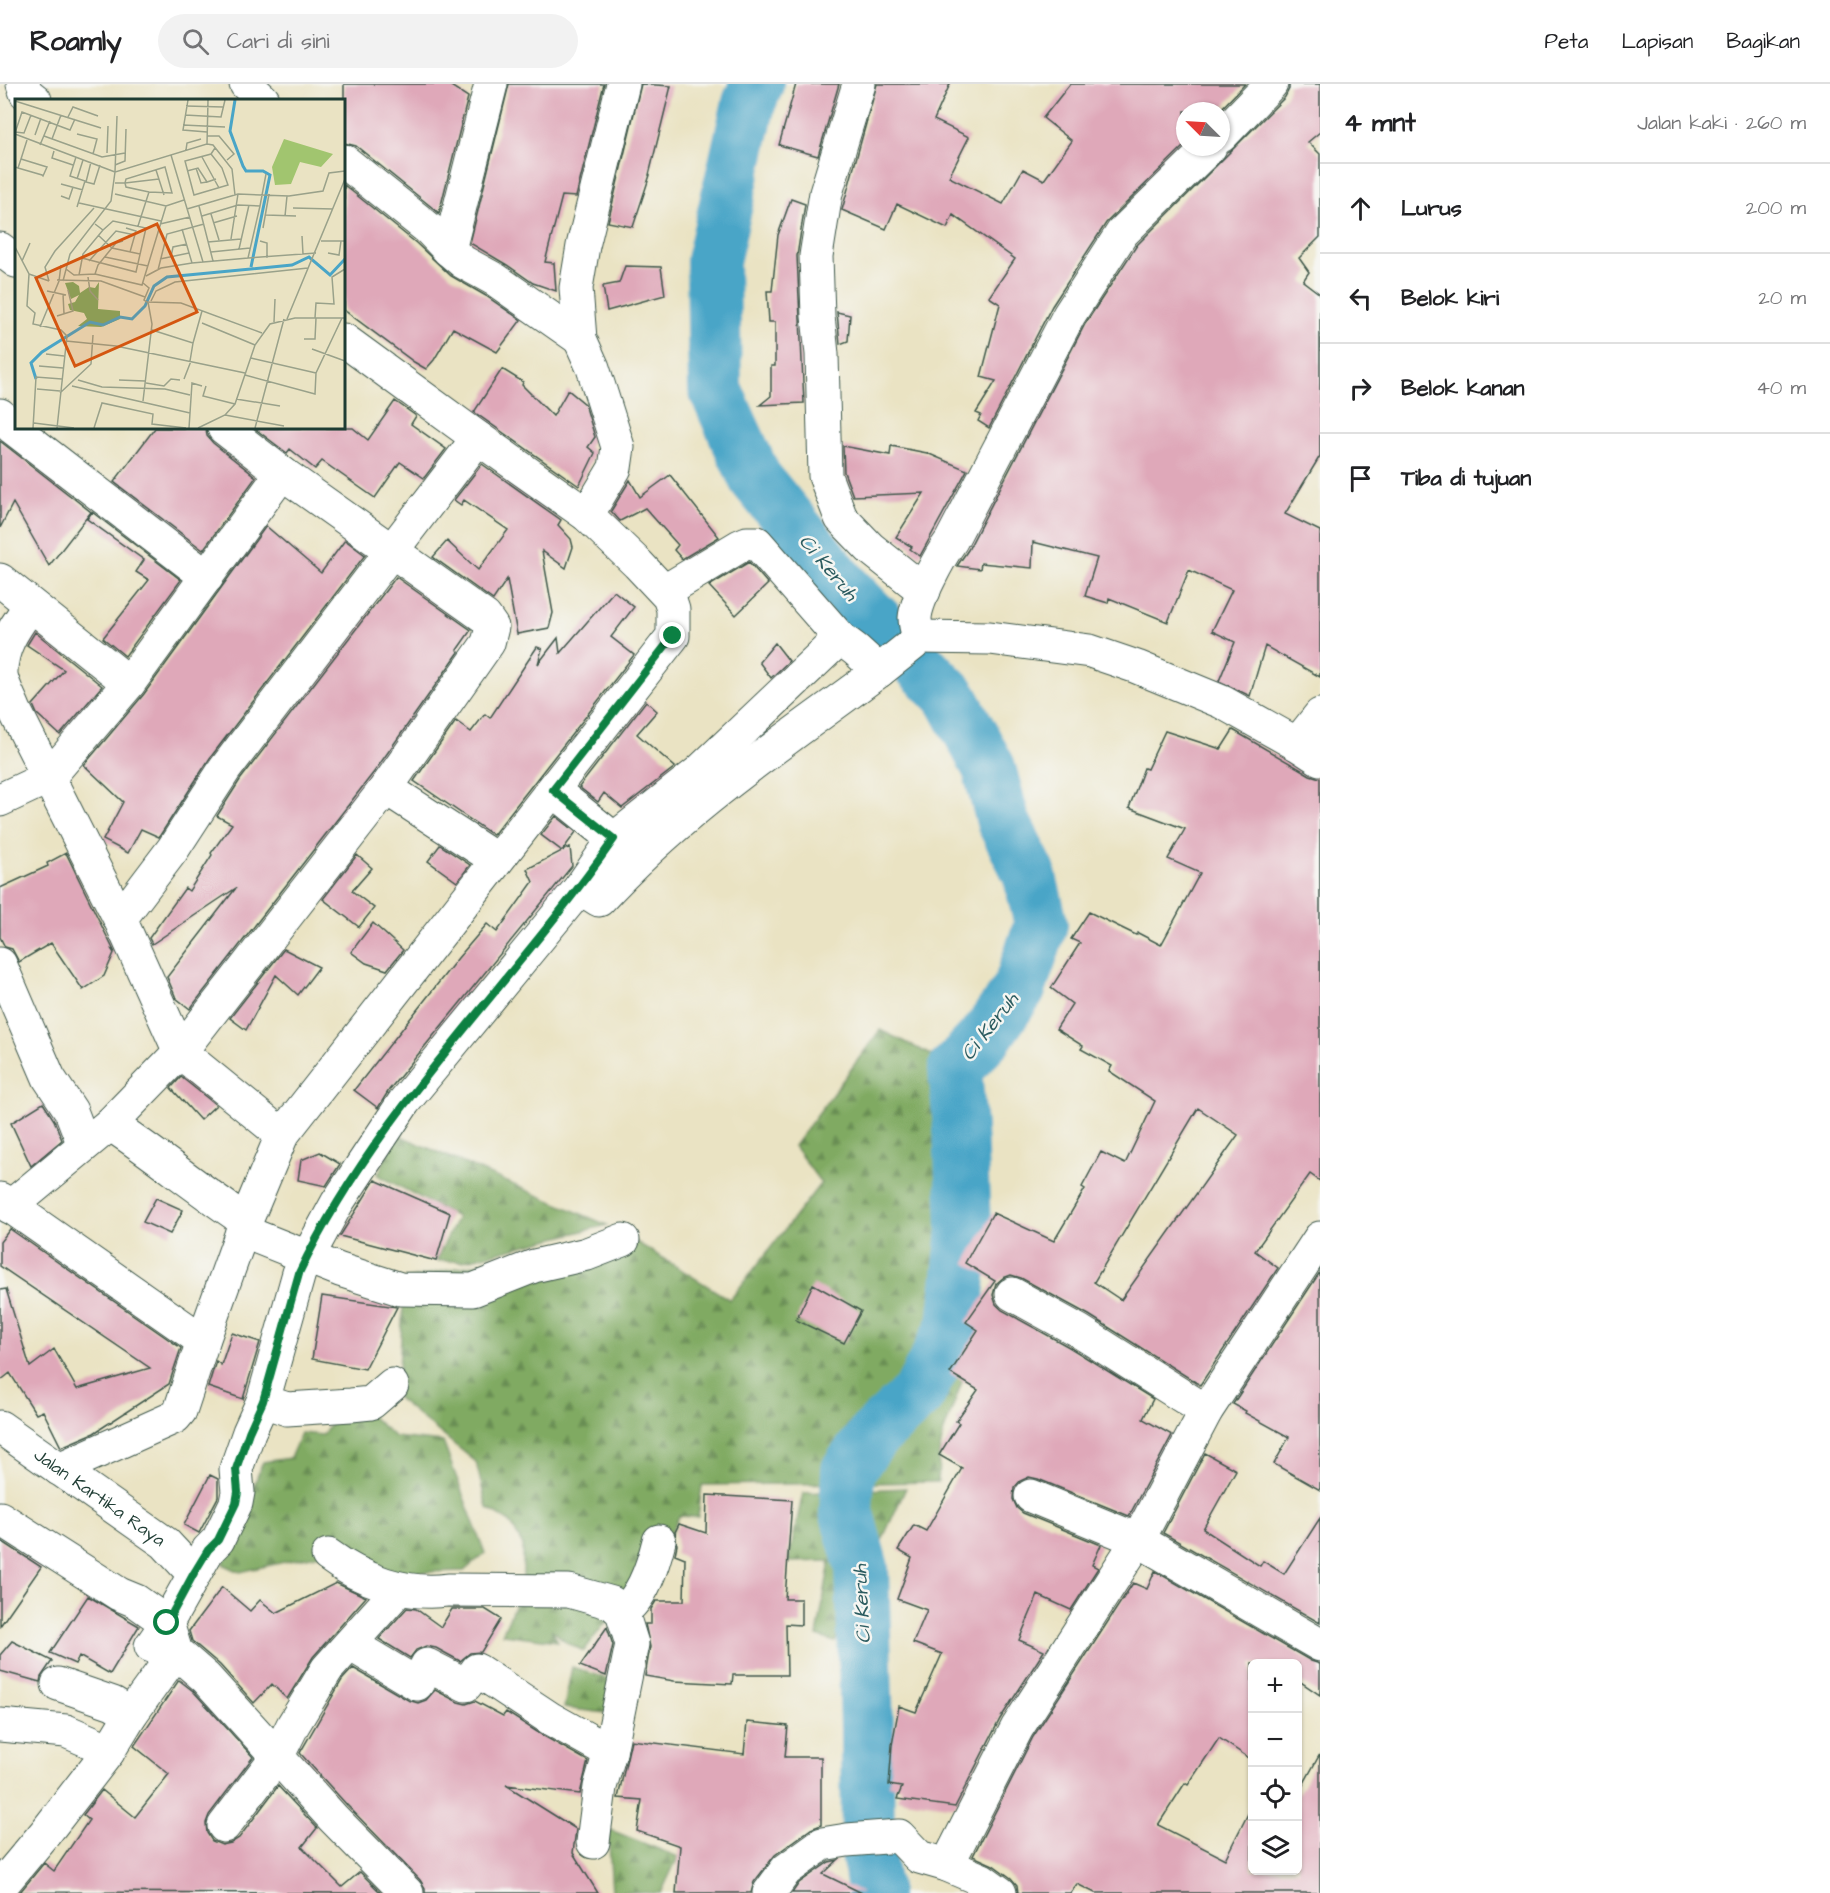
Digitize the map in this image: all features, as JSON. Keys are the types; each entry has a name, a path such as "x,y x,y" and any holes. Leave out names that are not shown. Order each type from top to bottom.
{"street":[{"path":"23,84 26,93 34,99"},
{"path":"246,84 262,99"},
{"path":"587,515 615,468 618,447 593,368 580,339 576,288 583,246 623,84"},
{"path":"859,84 826,193 816,256 822,354 825,476 841,518 870,548 924,591"},
{"path":"1230,127 1271,84"},
{"path":"449,250 481,89"},
{"path":"916,641 916,611 924,591 1069,315 1122,233 1201,156"},
{"path":"345,162 429,229 463,262 496,280 580,339"},
{"path":"0,249 6,251 15,260"},
{"path":"59,1469 175,1417 183,1405 202,1341 244,1226 282,1135 673,636 673,609 664,591 587,515 345,341"},
{"path":"202,1341 5,1203 110,1124 180,1052 386,788 488,643 492,627 485,617 282,473 225,429"},
{"path":"4,430 207,577"},
{"path":"120,919 173,849 225,769 478,438"},
{"path":"0,800 49,777 129,683 282,473"},
{"path":"664,591 740,546 747,543 758,543 840,638 881,669"},
{"path":"0,580 129,683"},
{"path":"30,606 5,641 0,656 1,676 15,711 120,919 180,1052 282,1135"},
{"path":"321,1263 337,1203 404,1102 586,891 614,839 699,772 840,638"},
{"path":"586,891 599,900 654,844 706,799 916,641 990,638 1090,651 1137,667 1311,736"},
{"path":"386,788 497,860"},
{"path":"553,790 614,839"},
{"path":"0,964 49,1078 71,1111 84,1145"},
{"path":"110,1124 140,1143 244,1226 321,1263 400,1289 473,1290 534,1266 587,1254 623,1240"},
{"path":"947,1865 1017,1728 1138,1540 1206,1411 1320,1239"},
{"path":"0,1887 46,1832 102,1748 122,1708 167,1637 194,1573 208,1550 218,1540 236,1503 238,1492 236,1469 249,1432 276,1405 299,1273 321,1263"},
{"path":"1012,1294 1079,1330 1206,1411"},
{"path":"276,1405 317,1408 370,1403 392,1385"},
{"name":"Jalan Kartika Raya","path":"0,1427 165,1543 194,1573"},
{"path":"1031,1496 1138,1540 1320,1645"},
{"path":"0,1518 119,1594 136,1602 278,1755 333,1818 407,1893"},
{"path":"622,1612 631,1605 639,1591 654,1559 659,1541"},
{"path":"328,1555 340,1564 399,1589 569,1591 612,1603 622,1612 632,1641 610,1752 600,1786 593,1842"},
{"path":"224,1826 278,1755 293,1725 327,1669 399,1589"},
{"path":"350,1644 417,1684 428,1665 466,1685 477,1670 551,1719 610,1752"},
{"path":"58,1683 122,1708"},
{"path":"0,1725 66,1731 102,1748"},
{"path":"769,1893 786,1870 822,1844 899,1836 919,1857 947,1865 982,1880 1000,1893"}],"green space":[{"path":"880,1030 979,1078 960,1263 974,1349 943,1434 939,1455 938,1482 702,1485 698,1517 679,1516 632,1618 612,1619 604,1624 584,1651 569,1644 551,1629 558,1641 502,1634 523,1586 523,1546 510,1522 487,1508 476,1462 397,1398 405,1279 622,1233 730,1300 821,1183 794,1146"},
{"path":"396,1134 607,1225 463,1261 436,1261 457,1217 378,1175"},
{"path":"341,1409 364,1410 395,1437 443,1442 485,1553 464,1571 390,1573 329,1552 240,1572 223,1564 263,1462 290,1458 301,1433 323,1435"},
{"path":"906,1488 835,1642 817,1636 830,1561 788,1562 803,1493"},
{"path":"572,1667 617,1682 605,1713 564,1708"},
{"path":"608,1829 678,1857 661,1893 612,1892"}],"building":[{"path":"344,84 448,84 468,97 439,213 356,146 345,143"},
{"path":"509,84 604,84 576,197 562,196 545,262 554,263 556,291 533,283 470,243"},
{"path":"641,84 671,86 650,175 633,227 608,222"},
{"path":"796,84 839,84 818,156 779,145"},
{"path":"877,84 950,84 934,120 969,137 949,177 1003,204 1023,169 1044,180 1072,141 1043,118 1070,84 1245,84 1228,102 1176,102 1176,154 1106,223 1052,306 989,428 978,421 981,415 976,413 996,381 981,377 1000,304 989,297 1015,259 953,215 947,228 897,204 886,229 842,210"},
{"path":"1289,84 1320,84 1320,132 1308,142 1320,154 1320,237 1299,258 1309,272 1303,281 1320,294 1320,456 1285,514 1320,531 1320,677 1265,646 1250,696 1219,681 1235,642 1212,631 1232,590 1189,570 1168,622 1109,598 1108,603 1085,596 1097,558 1033,542 1032,568 981,563 980,569 957,566 968,550 1085,324 1137,245 1226,156 1230,156 1230,152 1285,97"},
{"path":"345,186 416,243 451,276 521,320 497,352 453,328 426,369 345,311"},
{"path":"791,199 805,204 797,256 804,403 760,405 771,396 771,366 775,366 775,322 769,322 767,291 772,291 778,235"},
{"path":"625,266 661,267 665,295 607,311 603,286 619,283"},
{"path":"837,312 850,315 848,341 840,344"},
{"path":"502,369 523,382 522,385 553,416 568,390 585,404 595,437 588,447 595,453 579,486 474,412"},
{"path":"395,401 416,416 411,424 446,449 424,478 400,462 375,498 322,461 315,469 290,449 287,453 255,429 353,428 368,440"},
{"path":"154,429 206,429 207,436 213,443 256,477 203,550 114,482"},
{"path":"0,441 91,512 49,566 13,503 0,528"},
{"path":"843,446 890,455 891,446 927,453 967,470 920,556 910,549 912,547 896,537 924,493 853,496 844,472"},
{"path":"482,464 561,520 558,525 571,539 573,547 566,568 542,551 553,613 549,628 517,634 507,579 493,600 433,557 447,541 478,570 508,530 464,500 461,505 454,500"},
{"path":"670,475 719,537 682,559 674,550 678,545 645,508 620,521 611,511 630,480 640,497"},
{"path":"92,512 181,580 125,656 103,638 149,580 136,572 144,560 87,519"},
{"path":"266,526 321,573 345,540 365,555 210,758 159,837 141,829 128,853 103,840 123,802 84,765 144,694"},
{"path":"749,562 768,584 736,615 709,586"},
{"path":"396,577 471,630 457,650 459,652 374,772 190,1009 176,998 167,977 236,888 152,944 149,938 185,888 189,891 212,855 211,853 232,824 217,816 240,780"},
{"path":"614,591 634,607 611,637 634,655 493,835 414,781 456,721 471,732 485,714 490,718 537,647 542,649 538,664 558,638 560,653"},
{"path":"35,632 102,686 60,735 37,714 33,705 64,670 27,645"},
{"path":"775,643 789,661 771,678 759,662"},
{"path":"646,701 657,711 637,734 675,767 622,808 604,793 598,802 579,787"},
{"path":"1233,730 1310,775 1320,778 1320,1181 1310,1174 1255,1251 1278,1268 1200,1385 1089,1315 1021,1278 1011,1275 996,1284 993,1295 996,1304 1002,1310 1069,1347 1153,1399 1143,1419 1172,1435 1129,1516 1038,1479 1029,1477 1020,1481 1014,1488 1013,1499 1017,1508 1023,1513 1101,1545 1092,1565 1098,1568 1071,1610 1038,1595 1019,1640 1044,1651 1000,1719 955,1807 897,1799 902,1787 889,1785 892,1745 899,1706 916,1712 942,1654 913,1643 927,1610 897,1599 912,1558 898,1550 914,1525 926,1531 962,1468 939,1455 959,1423 956,1421 978,1390 950,1373 978,1330 966,1322 995,1281 965,1263 993,1213 1054,1241 1085,1189 1082,1187 1101,1152 1125,1164 1155,1101 1109,1071 1112,1066 1081,1049 1083,1046 1056,1029 1072,1004 1051,988 1080,943 1071,939 1089,912 1161,945 1200,873 1168,859 1185,829 1129,808 1144,768 1147,769 1165,731 1221,749","holes":["1198,1108 1238,1135 1121,1300 1094,1282"]},
{"path":"556,816 576,832 562,851 541,835"},
{"path":"440,845 470,865 457,882 428,861"},
{"path":"570,847 572,866 389,1090 378,1108 354,1090 487,924 497,932 533,882 527,869"},
{"path":"66,853 114,951 112,950 114,953 104,976 83,990 51,943 19,962 12,949 5,947 0,937 0,888 48,866 47,863"},
{"path":"357,855 372,868 352,891 374,908 359,927 323,899"},
{"path":"373,923 403,950 387,970 366,963 351,952"},
{"path":"284,949 319,967 298,995 276,975 246,1030 230,1018"},
{"path":"181,1077 216,1105 200,1120 171,1088"},
{"path":"43,1103 54,1120 62,1140 31,1166 11,1123"},
{"path":"320,1152 340,1164 326,1186 298,1180 301,1160"},
{"path":"375,1180 450,1213 436,1261 340,1236"},
{"path":"156,1198 183,1210 170,1234 143,1222"},
{"path":"10,1229 181,1348 169,1384 94,1433 61,1447 43,1411 36,1414 10,1373 0,1381 0,1290 6,1289 30,1367 54,1349 77,1389 150,1368 0,1266 0,1242"},
{"path":"1320,1272 1320,1490 1274,1464 1289,1437 1233,1404"},
{"path":"813,1284 861,1311 844,1343 796,1320"},
{"path":"322,1296 397,1307 365,1369 312,1359"},
{"path":"232,1333 260,1342 243,1399 208,1387 216,1361 221,1365"},
{"path":"1205,1453 1236,1470 1203,1529 1260,1566 1263,1561 1284,1574 1320,1518 1320,1623 1163,1533"},
{"path":"210,1475 218,1479 218,1497 199,1533 184,1525"},
{"path":"707,1495 792,1500 785,1599 801,1599 801,1625 786,1624 787,1675 733,1675 732,1684 674,1681 645,1676 650,1647 645,1624 651,1624 651,1609 656,1601 684,1601 685,1558 675,1554 677,1545 675,1532 679,1524 706,1533"},
{"path":"0,1540 41,1567 0,1626"},
{"path":"1155,1571 1311,1661 1320,1664 1320,1695 1302,1683 1302,1659 1248,1659 1248,1757 1219,1738 1188,1785 1185,1783 1158,1825 1225,1859 1248,1814 1248,1875 1302,1875 1302,1787 1320,1754 1320,1893 1095,1893 1077,1884 1070,1893 1018,1893 1017,1885 1011,1878 993,1865 973,1856 1033,1737 1133,1583 1147,1589"},
{"path":"336,1583 366,1597 313,1657 287,1699 272,1684 254,1703 220,1665 192,1641 189,1631 222,1587 250,1611 260,1600 276,1613"},
{"path":"88,1596 139,1626 110,1674 79,1656 75,1664 50,1653"},
{"path":"407,1608 416,1609 441,1627 452,1609 485,1609 501,1619 481,1652 470,1653 460,1661 436,1648 426,1646 416,1650 410,1658 379,1639"},
{"path":"607,1627 613,1645 606,1676 580,1666"},
{"path":"12,1641 52,1661 40,1682 0,1671 0,1655"},
{"path":"353,1668 408,1700 418,1703 426,1700 435,1690 458,1702 466,1704 475,1701 503,1716 506,1712 588,1761 580,1794 506,1785 576,1829 573,1853 598,1893 425,1893 420,1880 300,1753 342,1680"},
{"path":"179,1680 193,1691 253,1757 209,1815 206,1823 207,1833 212,1841 222,1845 239,1838 278,1786 317,1828 302,1847 342,1887 360,1872 381,1893 20,1892 44,1863 54,1871 89,1820 83,1815 102,1790 135,1817 169,1774 134,1746"},
{"path":"747,1722 788,1726 785,1757 821,1757 821,1825 811,1829 775,1855 754,1882 751,1893 676,1893 680,1846 637,1831 642,1800 618,1798 631,1740 744,1754"},
{"path":"838,1860 823,1874 862,1893 792,1893 799,1883 829,1862"}],"waterway":[{"name":"Ci Keruh","path":"757,84 749,103 713,261 715,389 755,478 846,590 951,697 989,768 1003,821 1029,873 1041,924 1019,989 987,1035 955,1069 964,1228 954,1325 919,1393 873,1436 848,1470 846,1511 862,1568 868,1854 875,1893"}],"route":[{"path":"167,1623 208,1550 218,1540 236,1503 238,1492 236,1469 263,1401 299,1273 306,1257 337,1203 404,1102 580,888 614,839 553,790 673,636"}]}
